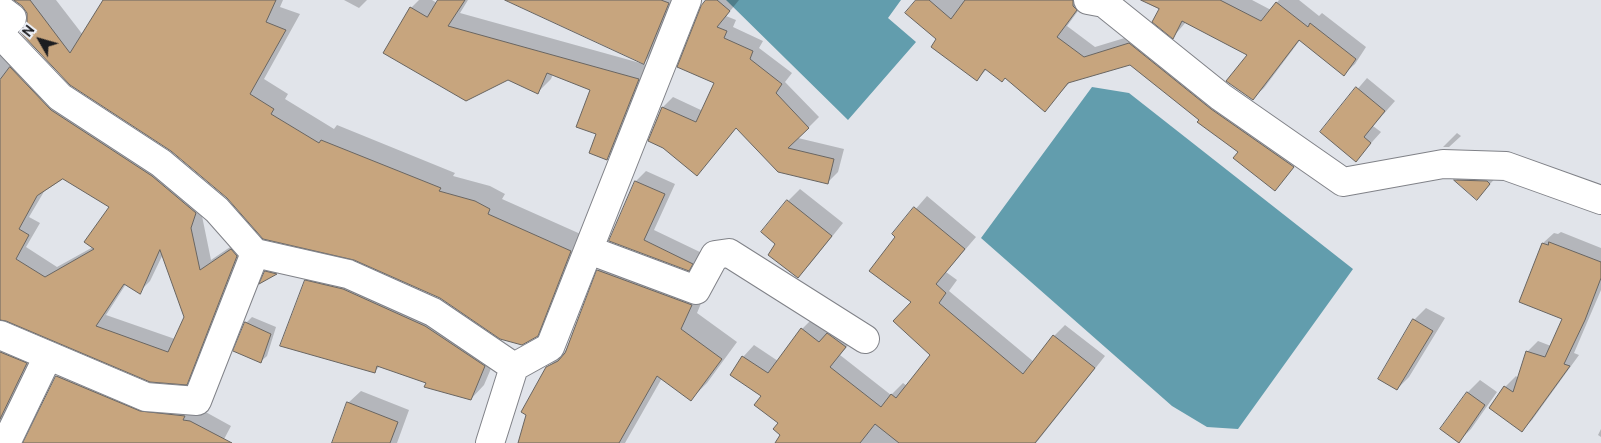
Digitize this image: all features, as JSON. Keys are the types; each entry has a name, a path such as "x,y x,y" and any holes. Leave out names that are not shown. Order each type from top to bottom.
{"street":[{"path":"490,443 514,367 550,348 687,0"},
{"path":"1088,0 1104,3 1221,97 1343,182 1443,164 1506,166 1601,200"},
{"path":"0,9 12,18 0,30"},
{"path":"0,34 60,97 161,163 217,210 255,253 348,274 434,312 514,367"},
{"path":"589,250 696,290 715,255 729,253 864,338"},
{"path":"0,335 146,397 197,401 255,253"},
{"path":"6,443 48,356"}],"water":[{"path":"726,0 901,0 888,18 916,42 848,120"},
{"path":"1092,87 1129,93 1353,269 1238,429 1207,427 1172,406 981,238"}],"building":[{"path":"14,0 30,0 70,53 103,0 276,0 266,22 286,30 250,94 274,109 271,114 319,143 321,140 441,188 439,191 475,201 490,209 488,214 571,251 538,336 522,345 500,339 440,298 354,260 263,239 227,198 171,151 70,85 20,32 27,22 27,13"},
{"path":"438,0 465,0 448,26 639,79 607,160 589,153 596,134 576,127 590,90 547,73 538,94 508,80 466,101 383,53 410,7 427,17"},
{"path":"505,0 661,0 669,3 644,64"},
{"path":"706,0 717,0 730,11 717,27 727,31 724,38 753,51 750,59 782,84 776,93 809,128 788,148 834,159 828,184 778,172 736,128 697,176 663,148 648,141 662,107 696,122 714,83 677,67 701,6"},
{"path":"916,0 929,0 951,19 965,0 1073,0 1073,6 1077,10 1057,37 1084,57 1129,43 1211,109 1294,167 1275,191 1233,158 1238,152 1197,122 1199,120 1130,65 1068,83 1045,112 1005,78 1002,82 985,69 977,81 931,47 936,39 905,13"},
{"path":"1141,0 1220,0 1261,21 1276,2 1308,27 1310,23 1356,59 1344,76 1299,40 1253,100 1226,81 1247,55 1182,21 1173,39 1152,22 1159,9"},
{"path":"10,67 51,110 152,176 196,213 191,228 200,270 231,249 237,256 187,385 150,382 0,320 0,80","holes":["63,179 109,207 84,242 94,249 45,277 16,259 29,235 19,229 37,196","160,250 184,317 168,352 96,326 124,284 140,294"]},
{"path":"1356,87 1385,111 1364,137 1371,143 1356,162 1320,132"},
{"path":"1454,180 1487,181 1490,184 1477,200"},
{"path":"635,181 665,194 644,240 693,264 689,271 609,241"},
{"path":"787,200 832,236 798,278 768,255 775,244 761,232"},
{"path":"914,207 965,249 936,284 946,293 939,303 1023,374 1053,335 1095,368 1035,443 899,443 875,424 860,443 775,443 780,435 773,429 778,423 754,405 761,396 730,375 742,356 768,373 801,328 819,342 827,333 846,347 830,367 881,407 891,394 896,398 930,355 893,321 911,302 869,271 895,237 892,234"},
{"path":"1549,242 1601,262 1601,278 1585,320 1564,364 1570,366 1522,432 1489,408 1504,386 1513,392 1526,351 1545,357 1562,319 1519,302 1542,243 1548,245"},
{"path":"597,270 692,305 681,329 722,359 691,401 657,376 619,443 518,443 526,415 521,412 546,367 558,361 565,353"},
{"path":"265,271 277,274 259,284"},
{"path":"305,280 343,289 425,326 485,366 471,400 424,387 426,383 377,366 375,373 280,346"},
{"path":"1413,319 1433,331 1397,390 1378,379"},
{"path":"245,322 271,334 261,363 233,351"},
{"path":"0,352 27,363 0,419"},
{"path":"56,376 140,411 185,416 183,420 190,421 232,443 23,443"},
{"path":"1467,392 1485,405 1459,443 1440,429"},
{"path":"347,402 398,422 390,443 332,443"}]}
